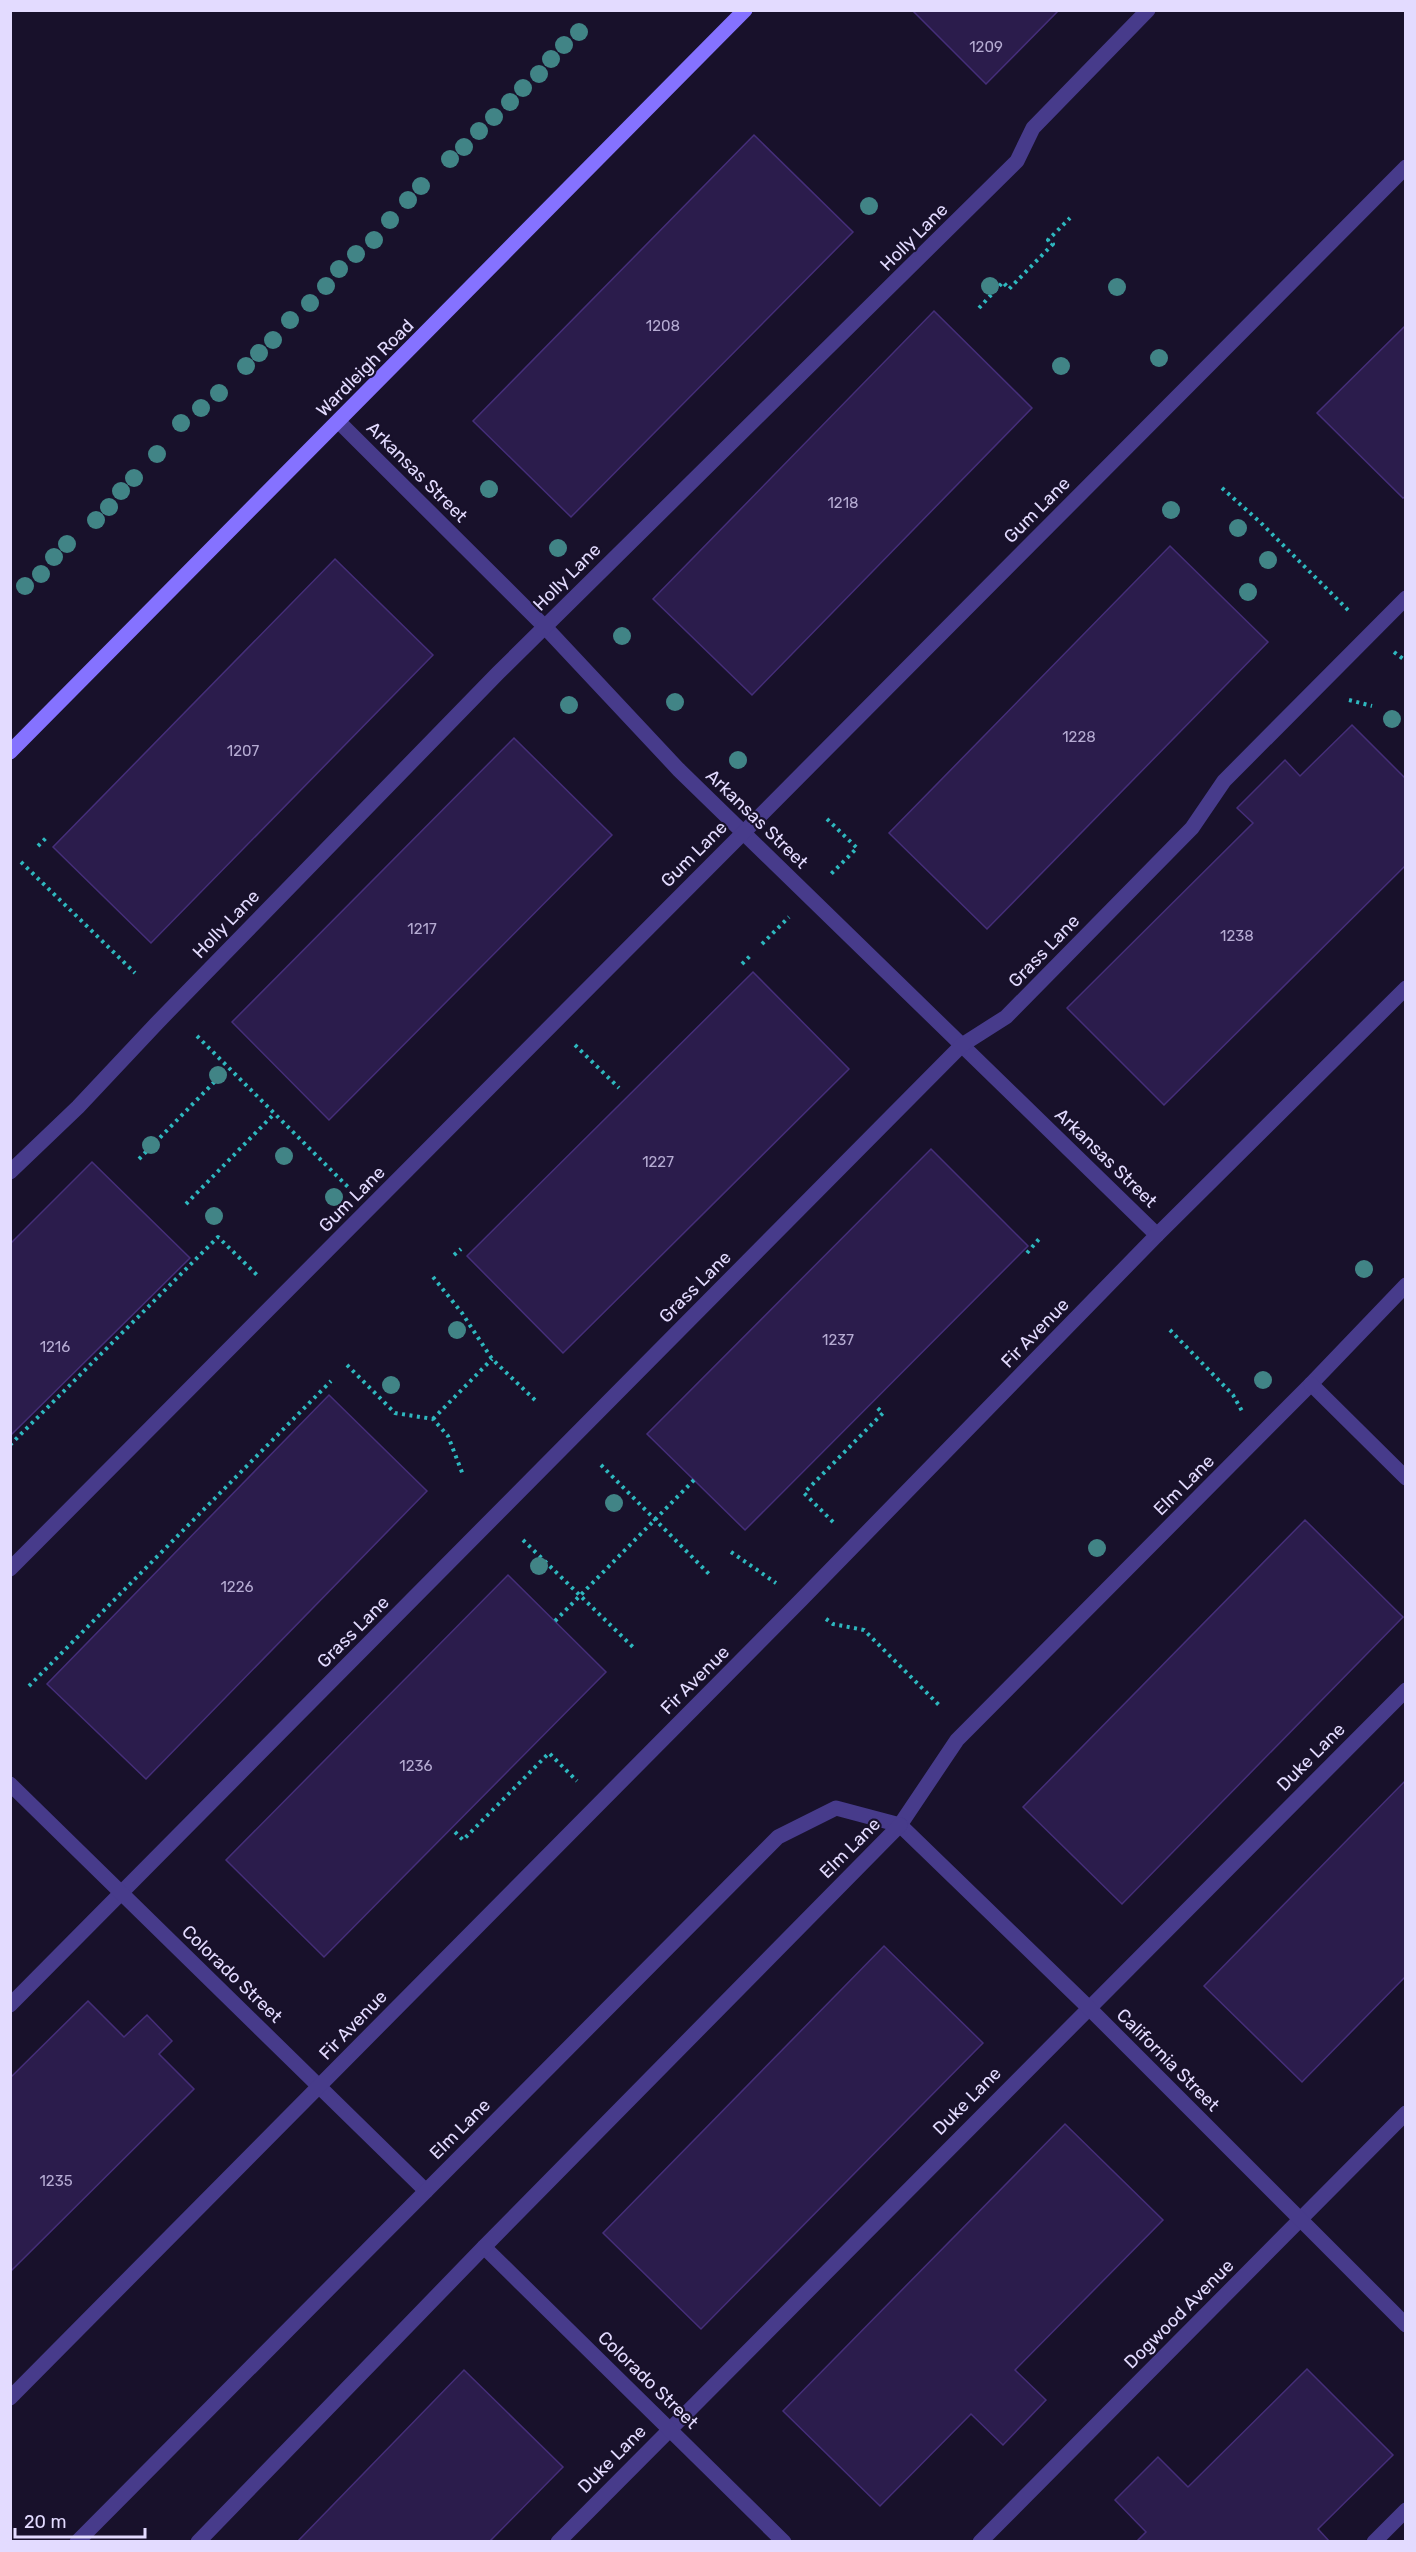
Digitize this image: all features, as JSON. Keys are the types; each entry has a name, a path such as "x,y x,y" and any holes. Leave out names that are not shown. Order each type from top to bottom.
{"main road":[{"name":"Wardleigh Road","path":"10,752 745,10"}],"street":[{"name":"Holly Lane","path":"10,1172 78,1107 199,980 545,627 1017,161 1033,128 1148,10"},
{"name":"Gum Lane","path":"10,1569 1406,167"},
{"name":"Arkansas Street","path":"339,422 545,627 679,770 1157,1235"},
{"name":"Grass Lane","path":"10,2005 962,1045 1006,1017 1192,828 1224,781 1406,598"},
{"name":"Fir Avenue","path":"10,2398 600,1804 1157,1235 1406,988"},
{"name":"Elm Lane","path":"198,2541 900,1825 957,1740 1311,1384 1406,1285"},
{"path":"1311,1384 1406,1478"},
{"name":"Duke Lane","path":"558,2541 1406,1690"},
{"name":"Colorado Street","path":"10,1784 426,2191"},
{"name":"Elm Lane","path":"77,2541 778,1837 836,1808 900,1825"},
{"name":"California Street","path":"900,1825 1088,2007 1406,2325"},
{"name":"Dogwood Avenue","path":"980,2541 1406,2113"},
{"name":"Colorado Street","path":"484,2247 784,2541"},
{"path":"1374,2541 1406,2510"}],"path":[{"path":"979,308 1003,282 1009,289 1053,244 1048,240 1070,218"},
{"path":"1222,488 1329,589 1370,633 1406,661"},
{"path":"38,846 47,837"},
{"path":"21,862 135,973"},
{"path":"742,964 752,954"},
{"path":"554,1023 619,1088"},
{"path":"197,1036 348,1187"},
{"path":"140,1159 228,1068"},
{"path":"186,1204 274,1114"},
{"path":"10,1445 218,1237 261,1279"},
{"path":"1027,1253 1039,1239"},
{"path":"454,1255 460,1249"},
{"path":"434,1276 492,1359 536,1401"},
{"path":"1170,1330 1233,1395"},
{"path":"433,1419 492,1359"},
{"path":"347,1365 395,1413 433,1419 448,1436 463,1475"},
{"path":"29,1686 331,1381"},
{"path":"856,1544 804,1493 883,1413 875,1406"},
{"path":"601,1465 709,1575"},
{"path":"555,1621 694,1480"},
{"path":"523,1540 635,1649"},
{"path":"864,1630 941,1707"},
{"path":"455,1832 464,1840 549,1753 600,1804"}],"building":[{"path":"912,10 1059,10 986,84"},
{"path":"754,135 853,232 571,517 473,421"},
{"path":"934,311 1032,408 752,695 653,599"},
{"path":"1406,325 1406,496 1403,498 1317,413"},
{"path":"1170,546 1268,642 987,929 889,833"},
{"path":"335,559 433,655 151,943 53,847"},
{"path":"1352,725 1406,779 1406,865 1164,1105 1067,1008 1253,823 1237,808 1285,760 1300,776"},
{"path":"514,738 612,835 329,1120 232,1022"},
{"path":"753,972 849,1069 563,1353 467,1256"},
{"path":"931,1149 1028,1246 745,1530 647,1434"},
{"path":"92,1162 190,1258 10,1436 10,1244"},
{"path":"329,1395 427,1491 146,1779 47,1684"},
{"path":"1305,1520 1403,1617 1122,1904 1023,1807"},
{"path":"508,1575 606,1672 324,1957 226,1860"},
{"path":"1406,1780 1406,1976 1302,2082 1204,1986"},
{"path":"884,1946 983,2043 701,2329 603,2233"},
{"path":"88,2001 124,2037 147,2015 172,2041 159,2054 194,2089 10,2272 10,2078"},
{"path":"1065,2124 1163,2220 1015,2370 1046,2400 1003,2445 971,2414 880,2506 783,2411"},
{"path":"1307,2369 1393,2455 1318,2529 1330,2542 1136,2542 1146,2532 1115,2500 1158,2457 1188,2487"},
{"path":"464,2370 563,2467 489,2542 297,2542"}]}
